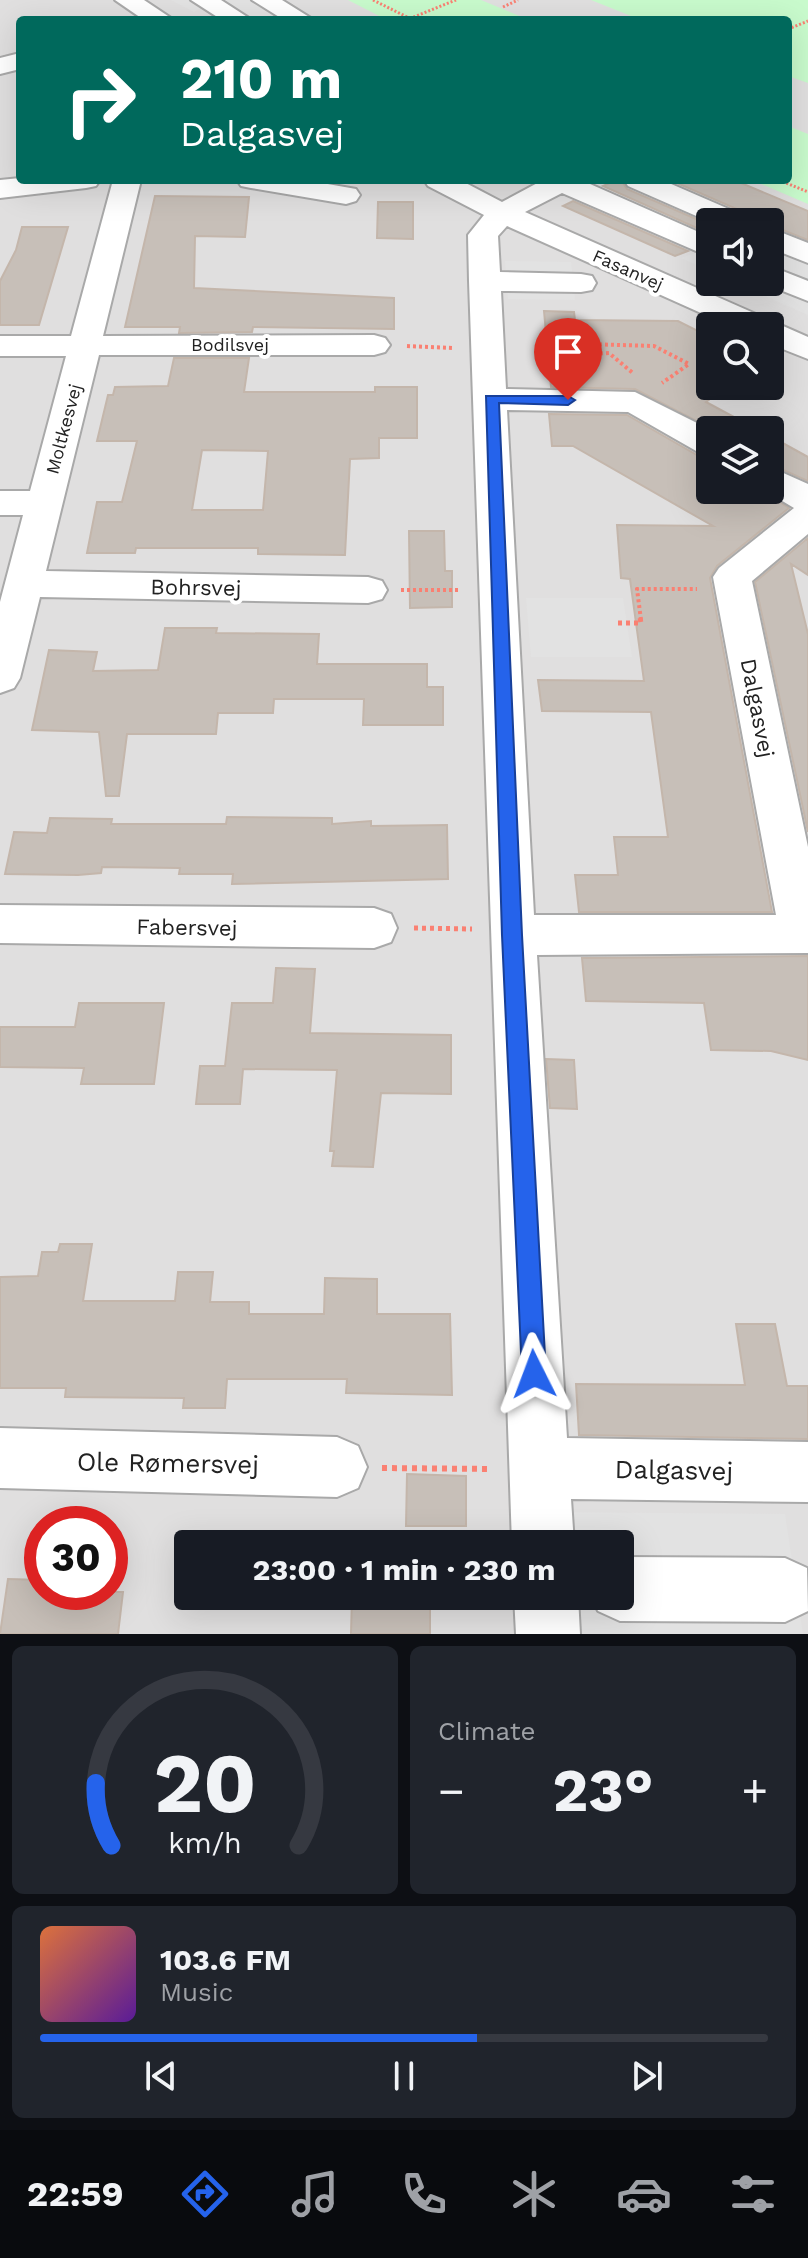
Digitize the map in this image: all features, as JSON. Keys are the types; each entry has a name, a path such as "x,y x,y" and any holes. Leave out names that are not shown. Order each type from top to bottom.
{"street":[{"path":"127,0 155,16"},
{"path":"203,0 233,16"},
{"path":"264,0 294,16"},
{"path":"0,189 48,184"},
{"name":"Moltkesvej","path":"0,678 126,184"},
{"path":"276,184 346,195"},
{"name":"Fasanvej","path":"446,184 502,213 725,312"},
{"path":"538,1530 518,1468 512,935 483,235 502,213 554,184"},
{"path":"566,184 696,242"},
{"path":"647,184 703,208"},
{"path":"784,243 808,254"},
{"path":"484,281 581,283"},
{"path":"784,281 808,292"},
{"path":"784,338 808,349"},
{"name":"Bodilsvej","path":"0,346 374,345"},
{"path":"491,399 637,400 696,436"},
{"path":"784,486 808,500"},
{"path":"0,503 44,503"},
{"path":"734,588 732,577 808,515"},
{"name":"Bohrsvej","path":"24,584 368,590"},
{"name":"Dalgasvej","path":"512,935 806,936 734,588"},
{"name":"Fabersvej","path":"0,924 374,928"},
{"name":"Ole Rømersvej","path":"0,1458 337,1467"},
{"name":"Dalgasvej","path":"518,1468 808,1472"},
{"path":"634,1589 785,1590"},
{"path":"547,1610 548,1634"}],"path":[{"path":"373,0 404,16"},
{"path":"417,16 456,0"},
{"path":"503,7 518,0"},
{"path":"789,184 808,192"},
{"path":"587,344 654,346 689,364 637,400 633,370 609,353 588,354"},
{"path":"374,345 466,348"},
{"path":"618,623 641,623 637,589 734,588"},
{"path":"368,590 499,591"},
{"path":"374,928 482,929 512,935"},
{"path":"337,1467 518,1468"}],"shaded area":[{"path":"0,0 808,0 808,1634 0,1634"},
{"path":"171,0 251,0 281,16 223,16 205,6 194,12"},
{"path":"549,184 623,184 696,215 696,251"},
{"path":"696,253 696,265 681,258"},
{"path":"784,253 808,263 808,315 765,296 784,296"},
{"path":"505,261 571,262 575,300 508,299"},
{"path":"526,598 623,598 632,657 531,657"},
{"path":"536,1512 785,1514 803,1634 542,1634 541,1610 634,1610 634,1530 537,1530"}],"green space":[{"path":"348,0 481,0 519,16 379,16"},
{"path":"591,0 808,0 808,83 792,77 792,16 631,16"},
{"path":"792,128 808,134 808,204 761,184 792,184"}],"building":[{"path":"624,184 627,189 696,219 696,228 603,186"},
{"path":"679,184 744,184 808,211 808,240 784,231 784,208 734,208"},
{"path":"155,196 249,197 245,237 195,236 194,288 394,298 394,329 253,327 252,332 179,333 180,327 125,327"},
{"path":"573,201 688,251 675,256 563,206"},
{"path":"378,202 413,202 413,239 377,238"},
{"path":"22,227 68,227 39,325 0,325 0,281 16,250"},
{"path":"544,311 574,312 575,320 678,321 696,330 696,400 709,400 706,402 732,416 696,416 696,421 635,389 551,387"},
{"path":"174,358 249,358 244,392 375,392 375,387 417,387 417,438 379,438 379,458 350,459 345,555 258,554 258,548 136,548 135,553 87,553 97,502 122,502 137,441 97,441 108,395 113,395 115,387 168,386","holes":["202,450 268,451 263,510 192,510"]},
{"path":"549,414 627,415 696,454 696,504 783,504 789,508 717,566 710,578 772,912 579,912 575,875 618,875 614,837 668,837 651,712 542,711 538,680 644,681 630,579 621,578 617,525 713,526 573,446 552,446"},
{"path":"784,444 808,457 808,481 784,470"},
{"path":"409,531 444,531 445,571 452,571 452,607 410,608"},
{"path":"808,538 808,575 791,564 808,634 808,832 755,582"},
{"path":"165,628 217,628 216,633 319,634 317,664 427,664 427,687 443,687 443,725 363,725 364,699 274,699 273,713 218,713 216,734 127,734 119,796 106,796 99,732 32,730 49,650 97,652 93,671 158,670"},
{"path":"227,817 332,818 332,824 371,821 371,826 447,825 448,879 232,884 233,874 179,874 180,868 102,867 101,873 78,875 5,874 14,832 47,833 50,818 112,819 111,824 226,824"},
{"path":"808,956 808,1060 771,1051 711,1050 704,1003 586,1001 582,958"},
{"path":"276,968 315,969 310,1033 451,1035 451,1094 381,1093 373,1167 332,1166 334,1151 330,1151 337,1070 243,1069 240,1104 196,1104 200,1066 225,1066 232,1003 273,1003"},
{"path":"79,1003 164,1003 154,1084 81,1084 84,1068 0,1067 0,1027 75,1027"},
{"path":"546,1059 574,1060 577,1109 550,1108"},
{"path":"60,1244 92,1244 83,1301 175,1301 178,1272 213,1272 210,1302 249,1302 249,1314 324,1314 325,1278 377,1279 377,1314 450,1314 452,1395 346,1393 347,1379 227,1379 225,1408 183,1408 184,1398 65,1397 66,1388 0,1388 0,1277 38,1276 42,1252 58,1252"},
{"path":"736,1324 775,1324 787,1386 808,1386 808,1439 579,1435 576,1384 745,1385"},
{"path":"407,1474 466,1476 466,1526 406,1526"},
{"path":"8,1579 24,1579 24,1610 121,1610 118,1634 0,1634"},
{"path":"352,1610 430,1610 430,1634 351,1634"}],"route":[{"path":"534,1374 512,935 491,399 568,400"}]}
